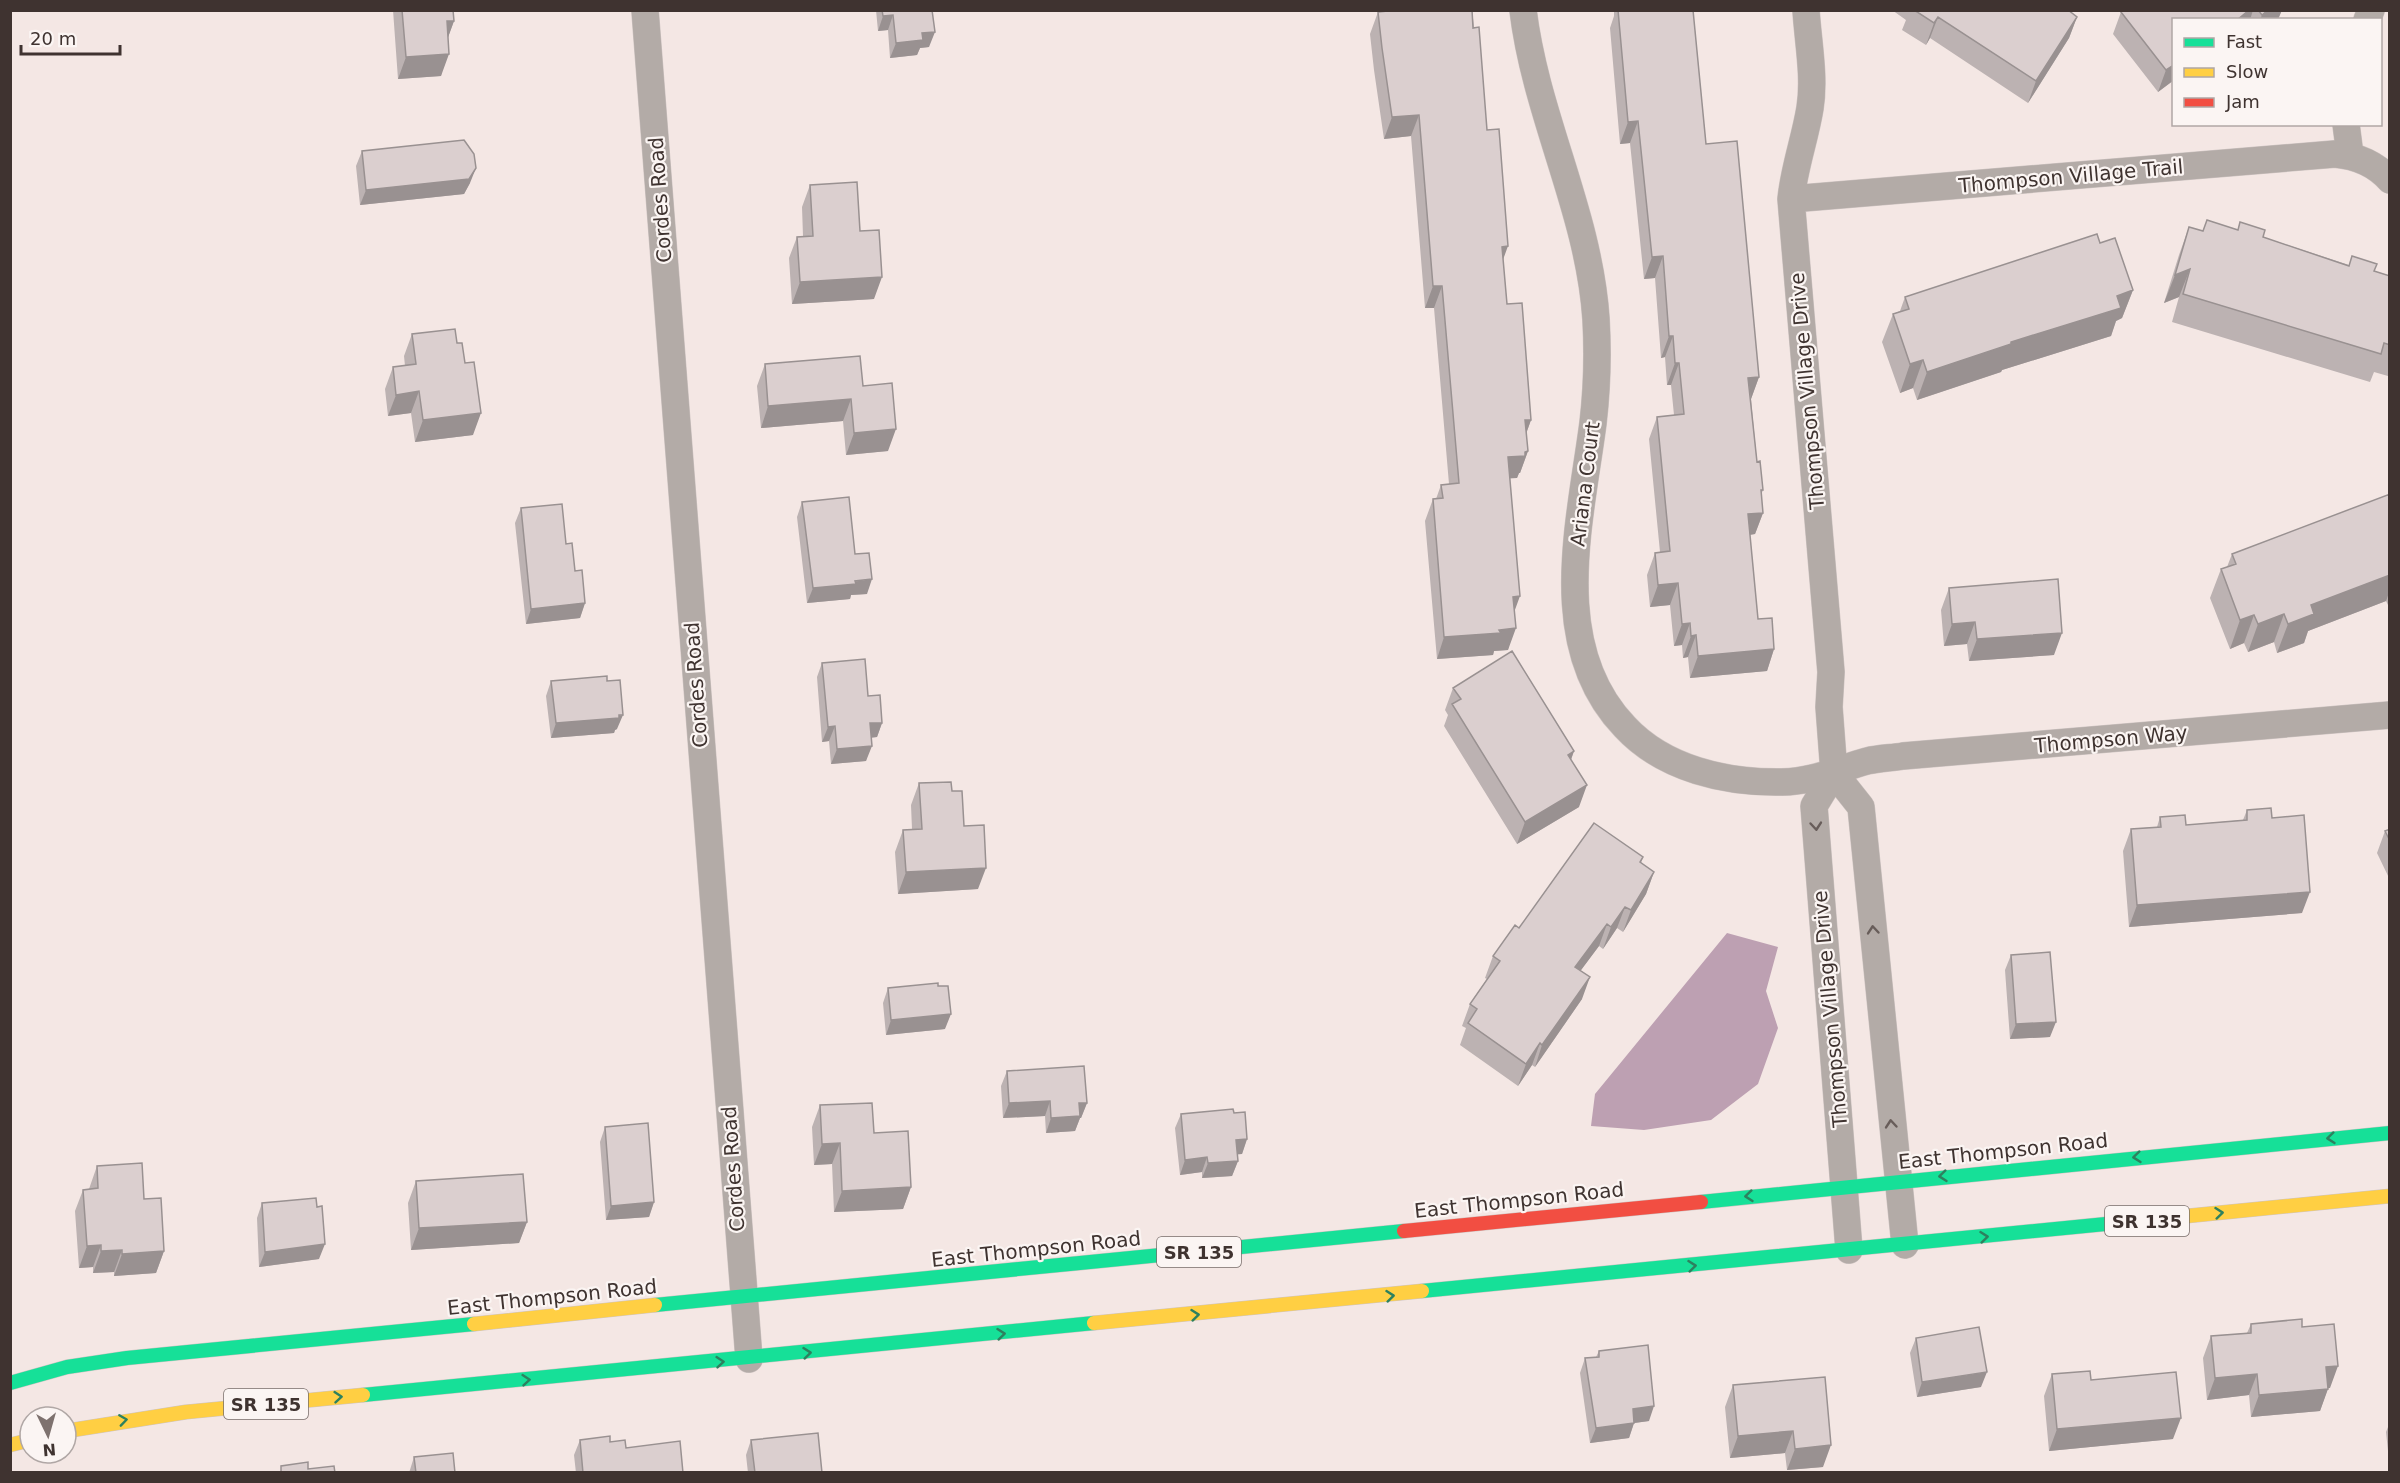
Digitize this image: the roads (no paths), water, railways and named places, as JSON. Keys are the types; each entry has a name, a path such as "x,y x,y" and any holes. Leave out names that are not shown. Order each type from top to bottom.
{"main road":[{"name":"East Thompson Road","path":"10,1383 67,1368 127,1358 743,1299 2390,1132"},
{"name":"SR 135","path":"78,1429 186,1412 749,1359 2390,1196"}],"street":[{"name":"Cordes Road","path":"645,10 749,1359"},
{"name":"Ariana Court","path":"1523,10 1538,88 1582,230 1594,296 1597,340 1595,404 1576,524 1575,561 1579,640 1593,684 1617,721 1651,750 1675,764 1715,775 1778,783 1811,780 1834,773"},
{"name":"Thompson Village Drive","path":"1806,10 1812,83 1811,106 1793,176 1791,199 1831,672 1829,707 1834,773 1814,806 1850,1250"},
{"path":"2346,126 2350,155 2371,163 2390,180"},
{"name":"Thompson Village Trail","path":"1791,199 2335,154 2350,155"},
{"name":"Thompson Way","path":"1834,773 1868,761 1903,756 2390,715"},
{"path":"1834,773 1861,807 1905,1245"}]}
